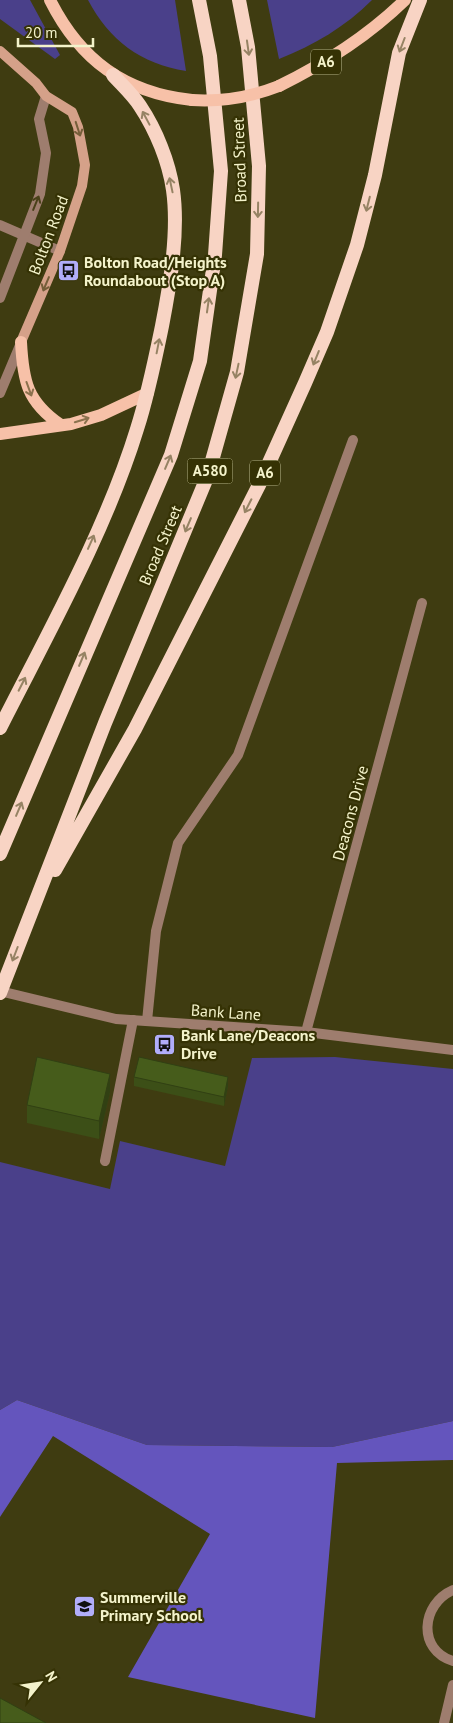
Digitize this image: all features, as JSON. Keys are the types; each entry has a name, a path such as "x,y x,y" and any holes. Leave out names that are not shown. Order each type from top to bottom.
{"highway":[{"name":"Broad Street","path":"0,854 171,455 200,361 215,255 221,171 210,56 199,0"},
{"name":"Broad Street","path":"0,992 105,723 208,476 237,372 257,254 259,166 248,47 239,0"},
{"name":"A6","path":"30,914 139,721 258,485 306,383 327,332 357,245 375,175 399,53 420,0"},
{"name":"A6","path":"0,728 71,587 114,491 137,431 148,393 168,294 174,220 173,190 166,163 153,130 140,105 113,75"}],"main road":[{"name":"A6","path":"50,0 73,40 91,59 113,75 152,92 192,100 222,101 244,98 279,86 343,50 369,32 405,0"},
{"name":"Bolton Road","path":"0,51 36,83 46,96 72,112 78,127 85,165 82,186 60,251 21,342"},
{"path":"21,342 23,372 32,398 41,410 61,425"},
{"path":"0,434 61,425 101,415 148,393"}],"street":[{"name":"Bolton Road","path":"0,298 40,194 45,173 46,153 39,119 46,96"},
{"path":"0,225 60,251"},
{"name":"Bolton Road","path":"0,393 21,342"},
{"path":"147,1021 156,932 178,843 238,755 354,440"},
{"name":"Deacons Drive","path":"306,1032 422,603"},
{"name":"Bank Lane","path":"0,992 116,1019 306,1032 453,1050"},
{"path":"106,1161 134,1020"},
{"path":"453,1590 441,1596 432,1605 426,1629 436,1652 453,1661"},
{"path":"444,1723 453,1685"}],"shaded area":[{"path":"0,0 30,0 60,55 55,59 0,19"},
{"path":"88,0 175,0 186,71 155,63 128,48 106,27"},
{"path":"267,0 372,0 340,27 304,48 279,59"},
{"path":"335,1057 453,1069 453,1421 332,1447 147,1445 17,1400 0,1410 0,1162 110,1189 120,1141 225,1166 252,1058"},
{"path":"17,1400 147,1445 332,1447 453,1421 453,1460 337,1463 315,1718 128,1677 210,1534 53,1436 0,1517 0,1410"}],"building":[{"path":"37,1057 110,1074 99,1121 27,1105"},
{"path":"139,1057 228,1077 224,1097 134,1077"},
{"path":"0,1698 46,1723 0,1723"}],"place":[{"name":"Bolton Road/Heights Roundabout (Stop A)","path":"68,271"},
{"name":"Bank Lane/Deacons Drive","path":"165,1044"},
{"name":"Summerville Primary School","path":"84,1606"}]}
